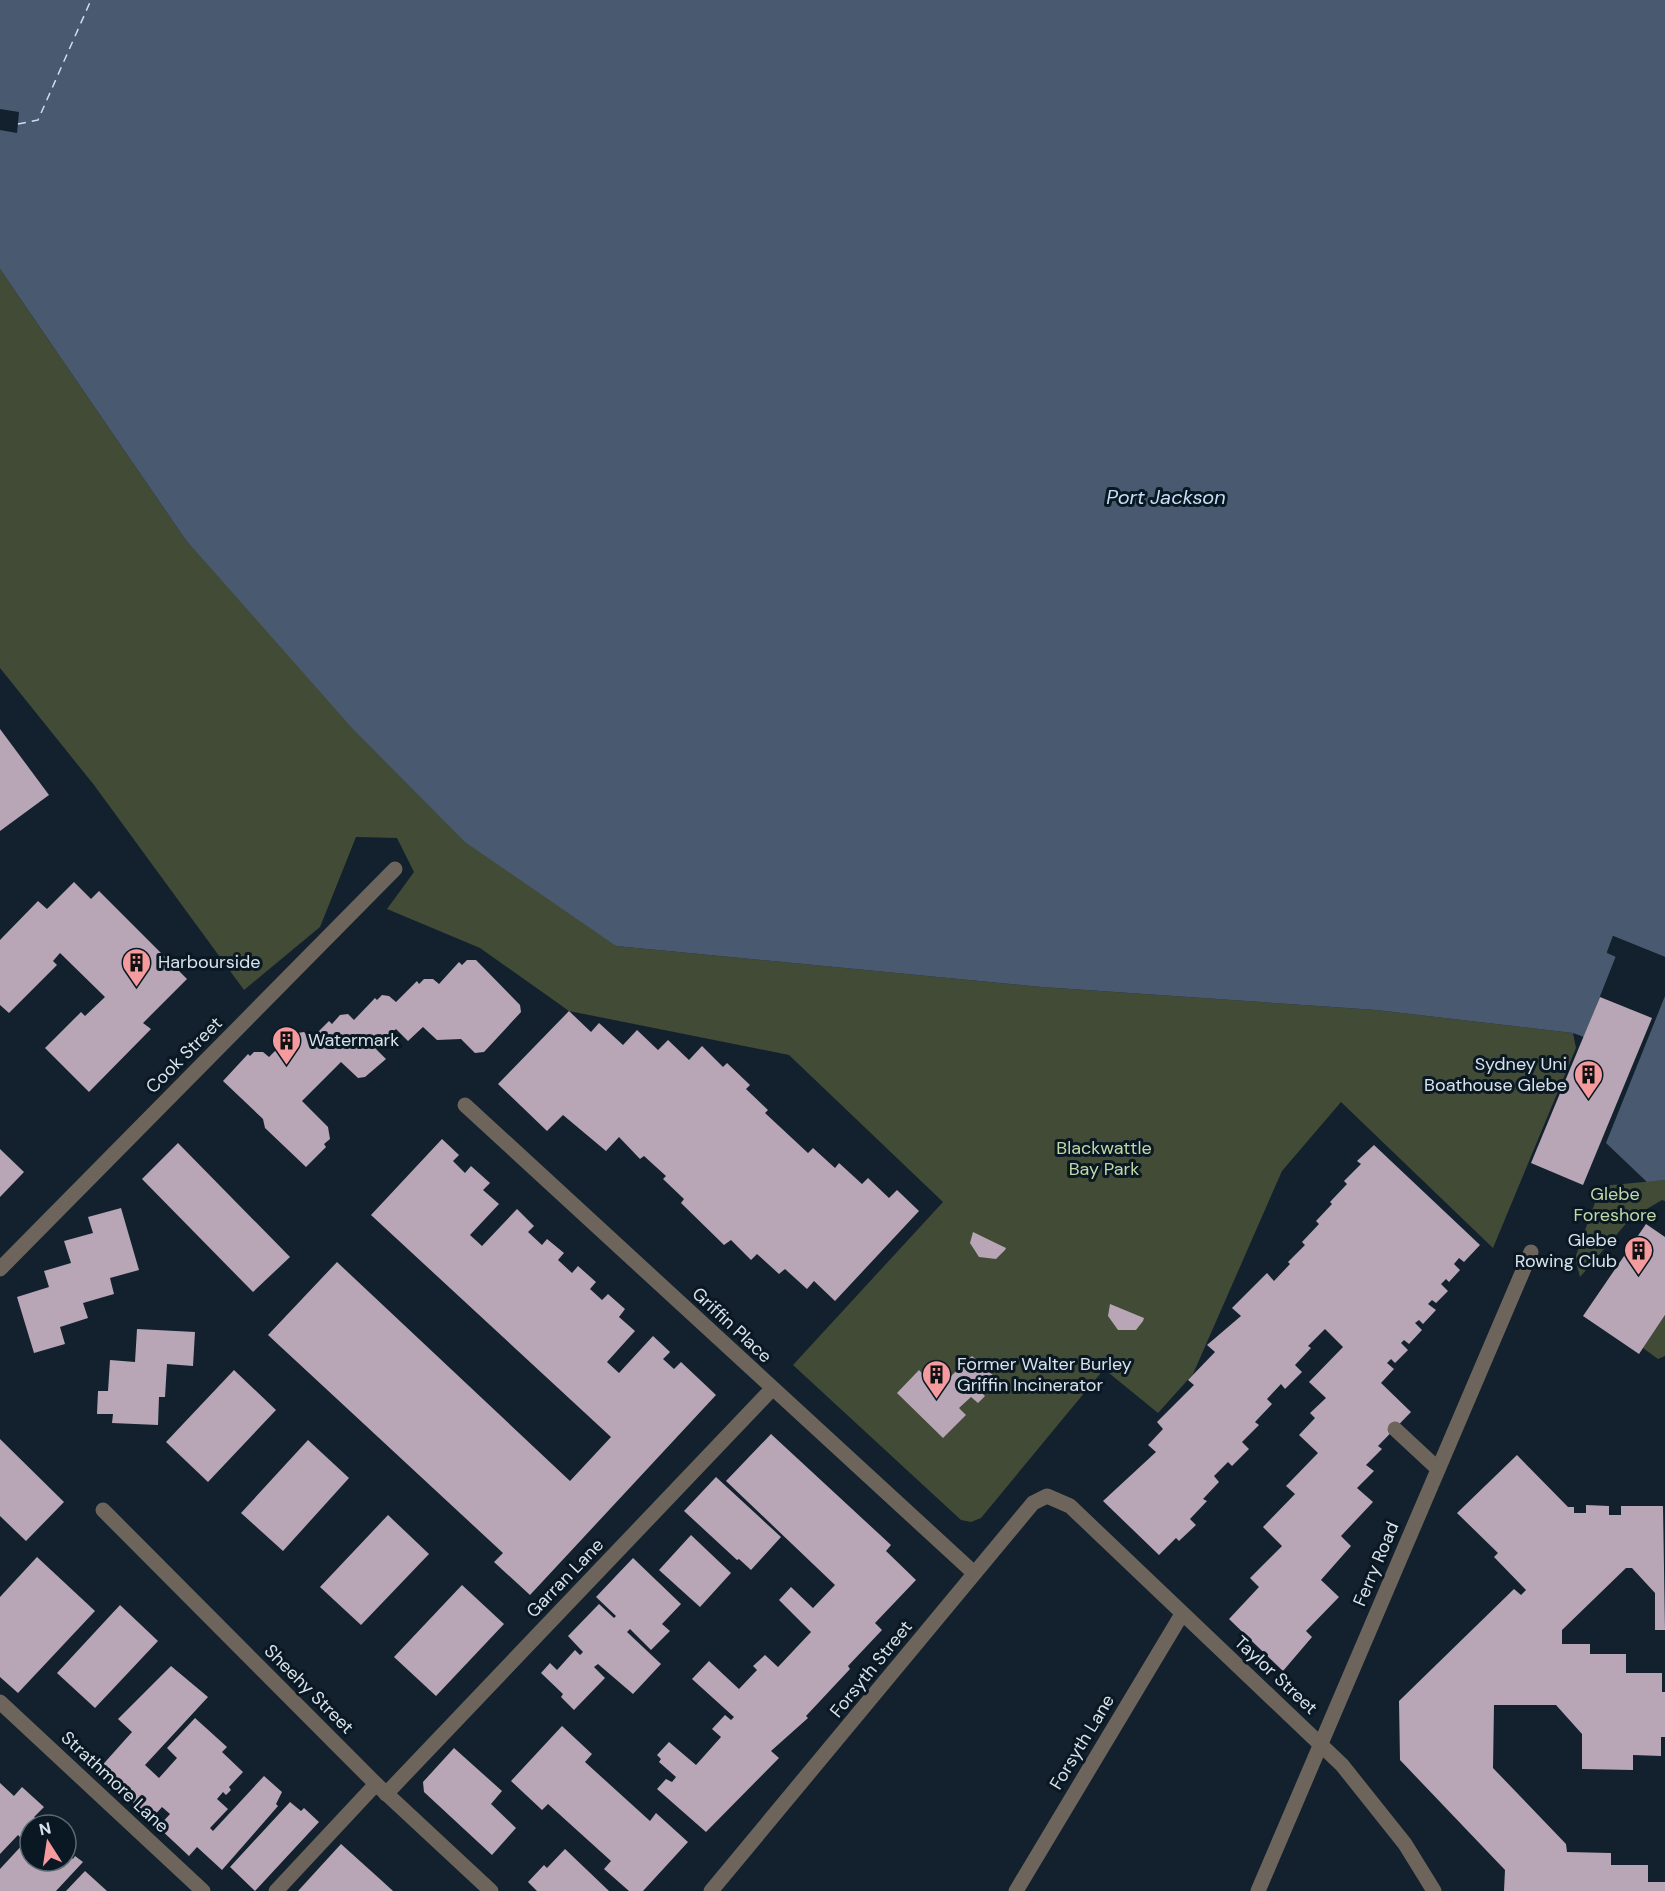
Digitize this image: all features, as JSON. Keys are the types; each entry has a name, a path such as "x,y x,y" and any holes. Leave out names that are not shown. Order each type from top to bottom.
{"street":[{"name":"Cook Street","path":"0,1269 395,869"},
{"name":"Griffin Place","path":"465,1105 974,1572"},
{"name":"Ferry Road","path":"1258,1891 1532,1252"},
{"name":"Garran Lane","path":"381,1789 772,1389"},
{"path":"1395,1429 1438,1469"},
{"name":"Forsyth Street","path":"711,1891 1037,1499 1053,1497 1070,1506"},
{"name":"Taylor Street","path":"1070,1506 1320,1744 1366,1792 1426,1875 1434,1891"},
{"name":"Sheehy Street","path":"103,1510 381,1789 491,1891"},
{"name":"Forsyth Lane","path":"1016,1891 1182,1614"},
{"name":"Strathmore Lane","path":"0,1702 203,1891"},
{"path":"276,1891 381,1789"}],"green space":[{"name":"Blackwattle Bay Park","path":"0,269 185,539 616,946 1042,987 1376,1010 1573,1033 1576,1048 1493,1248 1341,1102 1282,1171 1193,1374 1158,1413 1104,1369 981,1518 971,1522 961,1520 793,1365 943,1202 789,1055 569,1011 480,948 387,909 414,872 397,838 356,837 320,927 244,990 94,785 0,668"},
{"name":"Glebe Foreshore","path":"1665,1180 1665,1201 1662,1200 1630,1219 1580,1277 1575,1258 1601,1186"},
{"path":"1665,1315 1665,1356 1658,1359 1643,1348"}],"water":[{"name":"Port Jackson","path":"0,0 1665,0 1665,957 1613,936 1607,952 1616,956 1584,1037 1573,1033 1376,1010 1042,987 616,946 465,842 352,728 185,539 0,269"},
{"path":"1665,996 1665,1180 1647,1182 1606,1143"}],"pier":[{"path":"0,109 19,112 17,133 0,130"},
{"path":"1613,936 1665,957 1665,960 1615,940 1611,951 1619,957 1603,998 1600,997 1616,957 1607,953"}],"building":[{"path":"0,729 49,795 0,831"},
{"name":"Harbourside","path":"74,882 91,899 99,891 187,979 143,1023 151,1029 89,1092 45,1048 81,1012 85,1016 105,997 60,953 53,961 57,965 9,1013 0,1005 0,940 38,901 47,909"},
{"name":"Watermark","path":"467,960 476,960 520,1005 521,1012 484,1052 475,1053 461,1039 437,1040 423,1027 408,1041 396,1029 376,1049 386,1059 365,1077 358,1078 341,1062 302,1101 328,1127 330,1139 324,1144 326,1147 306,1167 265,1128 263,1119 223,1081 248,1054 250,1056 254,1052 263,1052 269,1057 289,1037 291,1039 297,1033 304,1032 311,1039 329,1021 332,1024 340,1015 348,1014 354,1020 375,998 377,1000 382,995 389,996 396,1002 417,981 419,984 424,979 433,979 439,984 459,962 462,965"},
{"name":"Sydney Uni Boathouse Glebe","path":"1600,997 1652,1018 1583,1185 1531,1163"},
{"path":"569,1011 591,1032 599,1023 623,1045 637,1030 658,1050 668,1040 689,1060 702,1046 723,1067 727,1063 750,1085 746,1089 768,1110 765,1113 808,1153 813,1148 835,1168 839,1163 862,1184 868,1178 889,1198 897,1190 919,1211 835,1301 814,1281 807,1289 785,1269 779,1274 757,1254 751,1260 731,1240 724,1245 681,1203 684,1199 663,1179 666,1176 644,1156 640,1159 619,1137 606,1151 563,1115 547,1131 498,1084"},
{"path":"442,1139 459,1155 453,1161 465,1173 471,1166 490,1183 483,1190 499,1204 470,1235 482,1246 517,1209 534,1226 528,1232 542,1245 547,1239 564,1253 558,1260 572,1273 578,1266 596,1282 590,1289 602,1300 608,1294 625,1309 619,1317 635,1331 607,1362 619,1373 653,1336 670,1352 663,1359 674,1369 681,1362 716,1395 530,1595 494,1562 503,1553 268,1335 337,1262 570,1481 611,1437 371,1215"},
{"path":"178,1143 290,1257 253,1292 142,1179"},
{"path":"1374,1145 1480,1245 1464,1262 1459,1258 1454,1264 1460,1270 1449,1282 1446,1279 1441,1284 1448,1291 1436,1303 1432,1300 1428,1304 1436,1310 1423,1324 1419,1320 1415,1323 1422,1330 1409,1344 1404,1340 1401,1343 1408,1350 1395,1363 1391,1359 1387,1363 1394,1369 1381,1383 1411,1412 1378,1446 1382,1449 1366,1465 1374,1471 1357,1488 1373,1502 1341,1536 1351,1546 1321,1580 1339,1597 1306,1631 1312,1637 1283,1671 1229,1619 1259,1587 1250,1578 1282,1546 1263,1527 1295,1494 1286,1486 1318,1453 1299,1435 1315,1418 1310,1413 1326,1398 1309,1382 1343,1347 1325,1329 1308,1346 1311,1348 1295,1365 1302,1372 1285,1389 1281,1384 1267,1399 1272,1404 1255,1422 1259,1425 1242,1442 1249,1449 1232,1466 1228,1462 1214,1476 1219,1482 1203,1499 1207,1501 1190,1519 1196,1525 1179,1541 1176,1538 1159,1555 1103,1501 1156,1452 1148,1445 1163,1429 1157,1422 1194,1385 1188,1380 1215,1352 1207,1345 1241,1316 1232,1308 1267,1273 1274,1281 1290,1264 1288,1262 1305,1245 1302,1242 1319,1224 1316,1221 1347,1184 1344,1181 1361,1164 1357,1161"},
{"path":"0,1149 24,1172 0,1197"},
{"path":"121,1208 139,1270 110,1278 114,1294 83,1303 88,1318 60,1327 65,1344 34,1353 17,1297 49,1287 44,1271 71,1263 64,1241 93,1233 88,1217"},
{"name":"Glebe Rowing Club","path":"1646,1224 1665,1237 1665,1315 1639,1354 1583,1316"},
{"path":"973,1232 1006,1248 1005,1250 996,1259 979,1257 970,1243"},
{"path":"1110,1304 1144,1318 1143,1321 1136,1330 1118,1330 1108,1316"},
{"path":"137,1329 195,1332 193,1366 167,1364 165,1397 159,1397 158,1425 112,1423 113,1414 97,1414 98,1391 108,1391 110,1360 135,1362"},
{"name":"Former Walter Burley Griffin Incinerator","path":"972,1356 995,1377 980,1391 985,1396 978,1403 971,1397 959,1408 966,1415 943,1438 897,1393 919,1370 924,1375 936,1364 950,1377"},
{"path":"234,1370 276,1410 208,1482 166,1442"},
{"path":"771,1434 891,1545 886,1551 916,1580 875,1623 882,1630 848,1666 850,1669 806,1716 808,1718 771,1751 779,1758 706,1832 657,1789 666,1779 672,1782 676,1777 659,1762 661,1759 657,1755 669,1742 696,1765 721,1737 712,1729 725,1715 731,1720 734,1717 692,1679 709,1661 739,1689 757,1670 753,1666 765,1655 778,1667 811,1632 779,1600 791,1587 813,1608 835,1585 726,1481"},
{"path":"0,1439 64,1502 26,1541 0,1516"},
{"path":"308,1440 349,1478 283,1551 241,1513"},
{"path":"1517,1455 1568,1507 1574,1507 1574,1513 1586,1513 1586,1505 1609,1506 1609,1515 1621,1515 1621,1506 1663,1506 1665,1630 1655,1630 1655,1593 1632,1568 1626,1568 1562,1630 1562,1644 1590,1644 1590,1654 1626,1654 1626,1673 1662,1673 1662,1692 1665,1692 1665,1737 1661,1737 1661,1756 1633,1755 1633,1770 1582,1769 1582,1734 1556,1705 1494,1705 1493,1768 1566,1844 1567,1852 1611,1853 1611,1865 1648,1865 1648,1882 1665,1882 1665,1891 1504,1891 1505,1870 1400,1760 1399,1701 1514,1589 1521,1595 1526,1590 1494,1557 1498,1553 1457,1513"},
{"path":"716,1477 781,1537 751,1570 684,1511"},
{"path":"388,1515 429,1554 361,1625 320,1587"},
{"path":"691,1535 731,1573 700,1607 659,1570"},
{"path":"37,1557 95,1611 18,1693 0,1677 0,1597"},
{"path":"633,1558 681,1604 662,1624 670,1631 651,1650 630,1629 627,1632 661,1664 633,1694 598,1664 594,1667 605,1678 574,1710 561,1697 563,1694 541,1673 550,1663 557,1670 575,1650 580,1655 583,1652 568,1636 599,1604 614,1618 616,1616 596,1597"},
{"path":"462,1585 504,1624 436,1696 394,1657"},
{"path":"120,1605 158,1641 95,1708 57,1673"},
{"path":"171,1666 208,1697 145,1765 159,1778 177,1758 167,1748 195,1718 227,1747 222,1752 243,1772 229,1787 231,1790 226,1795 223,1792 217,1799 228,1809 210,1828 213,1831 264,1776 282,1792 276,1804 278,1806 222,1870 197,1847 189,1856 158,1827 170,1814 162,1807 151,1819 98,1770 132,1732 118,1719"},
{"path":"562,1726 592,1754 585,1762 650,1821 656,1813 688,1842 643,1891 629,1891 604,1869 611,1861 548,1804 542,1810 511,1781"},
{"path":"454,1748 502,1791 491,1804 516,1828 492,1855 424,1792 423,1782"},
{"path":"0,1783 14,1796 22,1787 44,1807 38,1813 18,1813 18,1835 0,1854"},
{"path":"290,1802 301,1811 304,1808 319,1822 255,1891 230,1867"},
{"path":"341,1844 381,1880 393,1891 298,1891"},
{"path":"565,1849 609,1891 537,1891 528,1882 544,1865 547,1868"},
{"path":"18,1850 18,1873 73,1873 56,1891 0,1891 0,1869"},
{"path":"78,1858 83,1862 78,1867"},
{"path":"85,1871 107,1891 66,1891"}],"ferry route":[{"path":"18,124 38,120 91,0"}],"place":[{"name":"Harbourside","path":"137,988"},
{"name":"Watermark","path":"287,1066"},
{"name":"Sydney Uni Boathouse Glebe","path":"1588,1100"},
{"name":"Glebe Rowing Club","path":"1638,1276"},
{"name":"Former Walter Burley Griffin Incinerator","path":"936,1400"}]}
